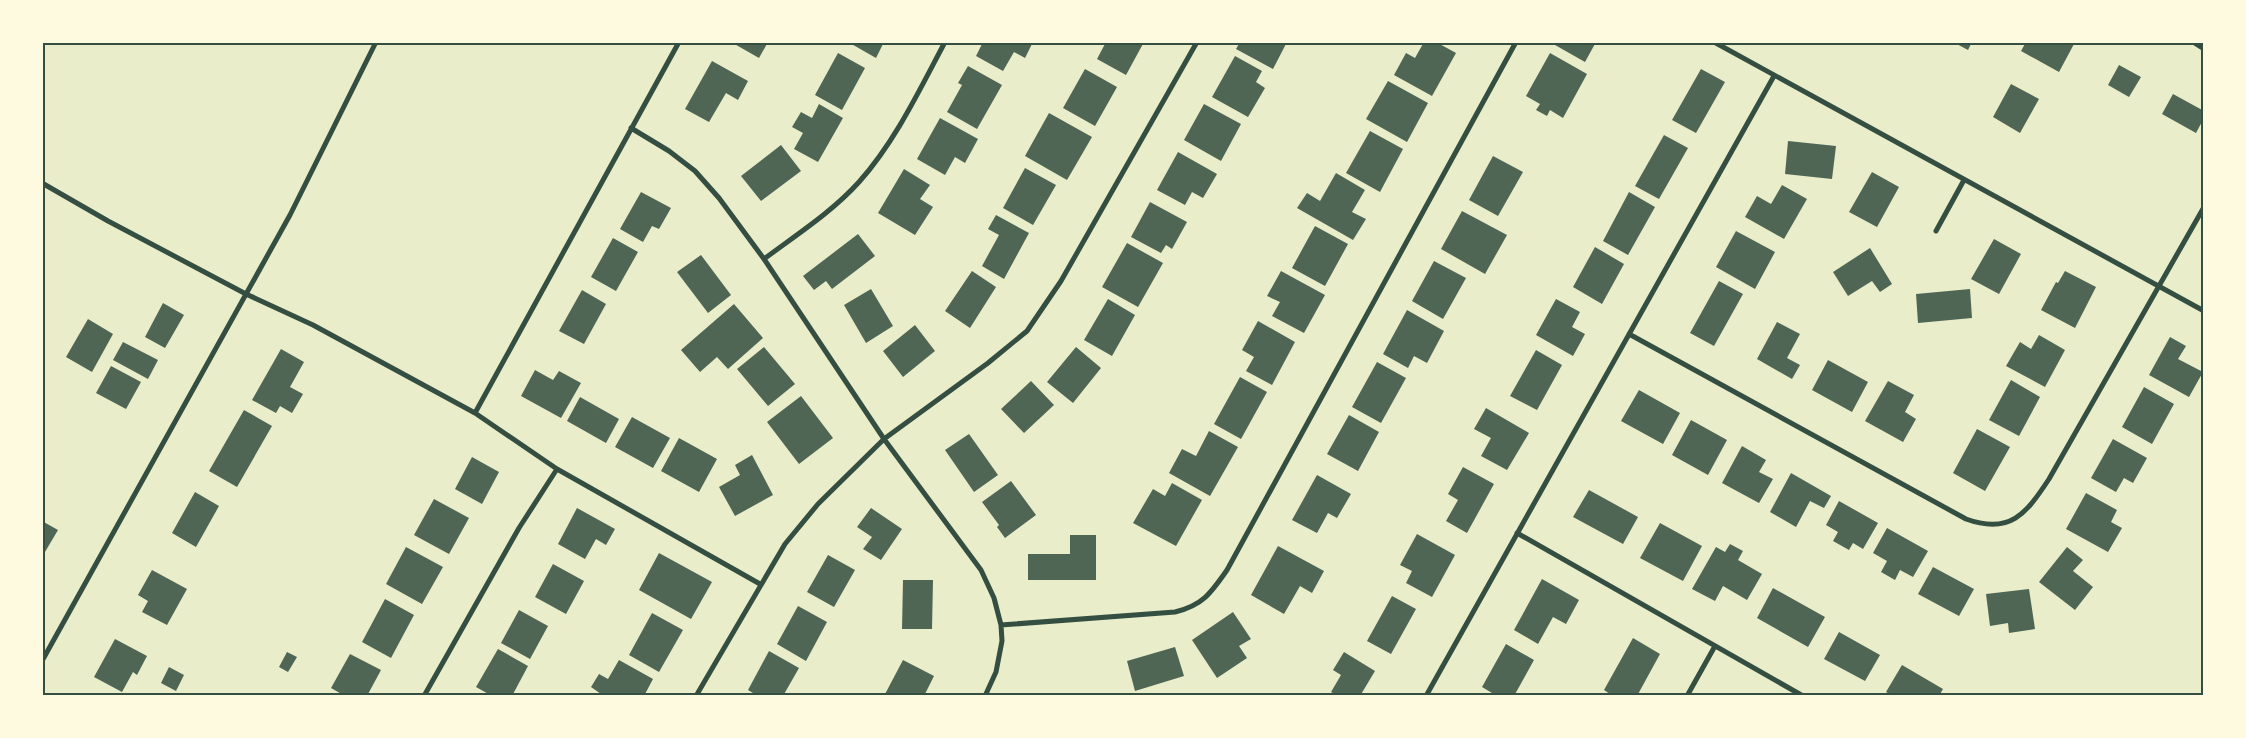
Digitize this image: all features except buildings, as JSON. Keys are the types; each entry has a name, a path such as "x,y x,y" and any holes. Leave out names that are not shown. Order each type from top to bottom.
{"street":[{"path":"42,662 290,215 376,42"},
{"path":"475,413 679,42"},
{"path":"764,259 828,211 860,182 890,140 945,42"},
{"path":"696,696 785,544 818,504 884,439 988,363 1027,331 1061,281 1197,42"},
{"path":"1001,625 1174,612 1193,608 1212,592 1227,570 1516,42"},
{"path":"1714,42 2204,311"},
{"path":"2193,42 2204,49"},
{"path":"1426,696 1774,76"},
{"path":"631,128 669,151 695,171 719,198 764,259 884,439 981,570 994,598 1001,625 1002,641 996,672 985,696"},
{"path":"1936,231 1964,180"},
{"path":"42,182 108,221 246,294 313,325 475,413 557,469 760,584"},
{"path":"1629,334 1966,519 1990,526 2005,524 2021,515 2034,501 2160,287 2204,207"},
{"path":"424,696 519,528 557,469"},
{"path":"1517,533 1803,696"},
{"path":"1687,696 1714,646"}]}
